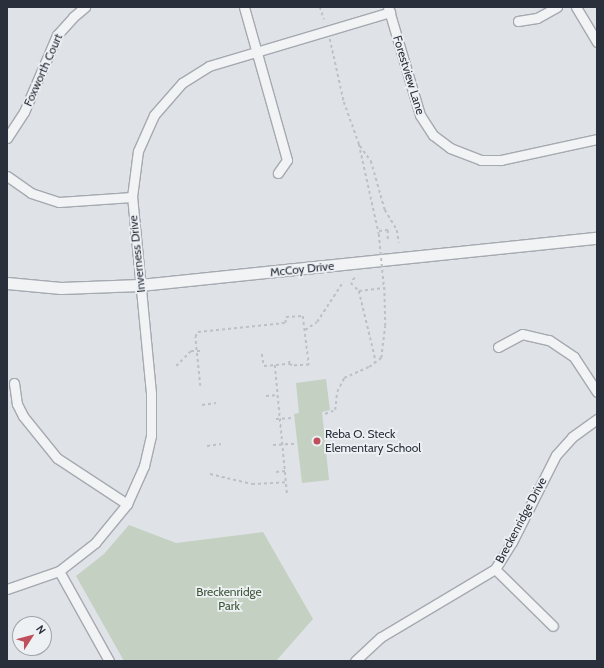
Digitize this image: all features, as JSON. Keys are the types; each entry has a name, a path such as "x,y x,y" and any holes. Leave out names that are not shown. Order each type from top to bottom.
{"street":[{"name":"Foxworth Court","path":"7,138 24,112 57,35 72,17 85,7"},
{"path":"244,7 287,160 278,173"},
{"path":"518,21 537,18 557,7"},
{"path":"576,7 597,42"},
{"name":"Inverness Drive","path":"7,589 59,571 99,539 127,504 144,466 151,436 151,393 132,197 138,151 149,124 165,101 182,83 209,66 389,10"},
{"name":"Forestview Lane","path":"389,10 420,114 433,135 450,148 480,160 501,160 597,139"},
{"path":"7,176 31,193 59,202 132,197"},
{"name":"McCoy Drive","path":"7,283 61,288 140,285 597,238"},
{"path":"498,347 522,334 549,340 574,358 597,392"},
{"path":"14,383 17,404 23,416 56,458 127,504"},
{"name":"Breckenridge Drive","path":"355,661 381,636 495,569 514,538 556,456 572,437 597,419"},
{"path":"495,569 553,626"},
{"path":"59,571 109,661"}],"path":[{"path":"320,7 324,19"},
{"path":"325,414 335,410 337,392 344,378 381,358 384,342 384,287 379,233 359,144 344,102 330,39"},
{"path":"359,144 371,161 385,210 397,230 399,243"},
{"path":"379,233 388,230 388,242"},
{"path":"355,278 351,283 359,292 376,362"},
{"path":"305,330 317,322 343,282"},
{"path":"359,292 384,287"},
{"path":"200,386 195,337 198,332 285,323 286,316 303,316 309,365 292,366 289,362 264,366 262,354"},
{"path":"176,366 191,351 202,351"},
{"path":"275,365 287,493"},
{"path":"266,396 278,396"},
{"path":"202,405 216,403"},
{"path":"276,419 292,418"},
{"path":"207,446 221,444"},
{"path":"273,445 295,444"},
{"path":"276,472 285,471"},
{"path":"210,474 252,484 286,482"}],"green space":[{"path":"326,379 330,410 322,412 329,480 302,483 294,414 299,413 296,383"},
{"name":"Breckenridge Park","path":"129,525 176,543 263,532 313,619 276,661 124,661 76,576 104,554"}],"place":[{"name":"Reba O. Steck Elementary School","path":"317,441"}]}
